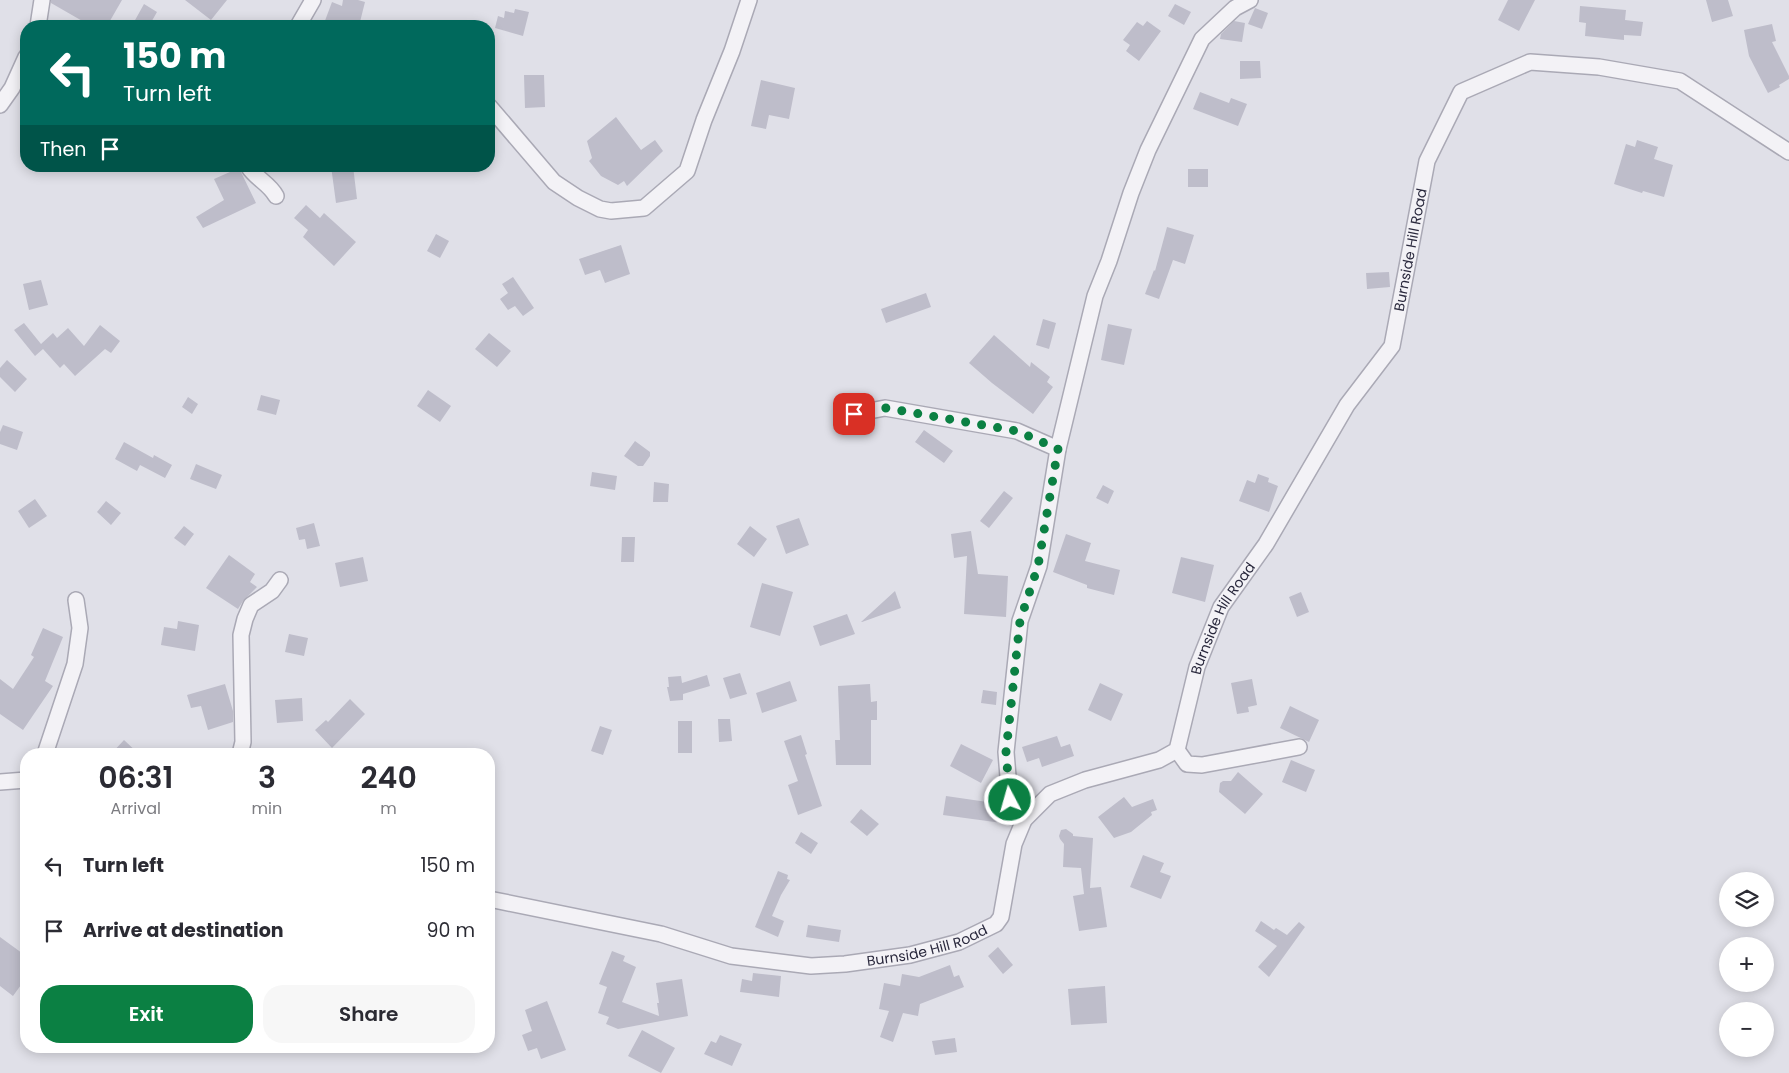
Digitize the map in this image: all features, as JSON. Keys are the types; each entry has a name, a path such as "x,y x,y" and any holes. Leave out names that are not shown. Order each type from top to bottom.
{"street":[{"path":"39,20 42,0"},
{"path":"301,20 313,0"},
{"path":"495,113 554,182 578,198 600,209 611,211 644,208 686,171 732,51 749,0"},
{"path":"1024,820 1010,800 1006,752 1020,621 1038,566 1058,449 1095,296 1148,150 1202,39 1235,8 1250,0"},
{"name":"Burnside Hill Road","path":"495,900 661,934 731,956 811,966 845,964 910,955 959,942 996,924 1001,917 1014,844 1024,820 1050,794 1085,780 1159,760 1177,750 1197,667 1221,607 1266,544 1347,405 1392,346 1427,161 1461,92 1530,62 1599,67 1680,81 1789,152"},
{"path":"0,105 12,88 20,70"},
{"path":"253,172 272,187 276,196"},
{"path":"854,414 886,408 1017,431 1058,449"},
{"path":"242,748 243,742 241,635 251,604 272,590 280,580"},
{"path":"46,748 75,664 80,628 76,600"},
{"path":"1177,750 1187,764 1202,765 1299,747"},
{"path":"0,782 20,780"}],"building":[{"path":"51,0 122,0 110,20 81,20 51,3"},
{"path":"185,0 227,0 211,20"},
{"path":"343,0 365,2 360,20 325,20 332,2 342,6"},
{"path":"1508,0 1535,0 1519,31 1498,20"},
{"path":"1706,0 1728,0 1733,16 1712,22"},
{"path":"144,4 157,12 152,20 135,20"},
{"path":"1175,4 1191,12 1184,25 1168,16"},
{"path":"1580,6 1626,10 1625,20 1643,22 1641,36 1624,35 1624,40 1585,36 1586,23 1579,22"},
{"path":"1255,8 1268,13 1262,29 1248,24"},
{"path":"515,9 529,12 523,36 495,28 498,16 504,18 505,11 514,13"},
{"path":"1147,21 1161,31 1139,61 1126,51 1130,45 1123,40 1137,22 1143,26"},
{"path":"1234,21 1245,23 1242,42 1220,39 1221,34"},
{"path":"1772,24 1776,41 1772,42 1789,79 1779,85 1780,87 1768,93 1749,56 1744,30"},
{"path":"1240,61 1260,61 1261,78 1240,79"},
{"path":"524,75 544,75 545,107 525,108"},
{"path":"761,80 795,88 789,119 769,115 766,129 751,126"},
{"path":"1200,92 1229,103 1231,98 1247,104 1238,126 1193,109"},
{"path":"616,117 641,150 655,140 663,151 627,186 624,181 618,185 601,176 589,161 592,158 587,141"},
{"path":"1637,140 1658,147 1654,159 1673,165 1664,197 1643,191 1642,193 1614,184 1626,144 1635,147"},
{"path":"1188,169 1208,169 1208,187 1188,187"},
{"path":"230,172 241,172 256,203 203,228 196,217 224,200 214,179"},
{"path":"332,172 354,172 357,199 336,203"},
{"path":"306,205 320,218 324,213 356,242 334,266 303,237 308,230 294,218"},
{"path":"1167,227 1194,235 1185,264 1173,260 1159,299 1145,294 1155,271"},
{"path":"436,234 449,241 440,258 427,251"},
{"path":"621,245 630,274 605,283 600,270 585,275 579,259"},
{"path":"1389,272 1390,287 1367,289 1366,273"},
{"path":"513,277 534,308 523,316 515,306 508,310 500,299 508,293 502,284"},
{"path":"41,280 48,305 29,310 23,284"},
{"path":"926,293 931,307 886,323 881,309"},
{"path":"1043,319 1056,323 1049,349 1036,345"},
{"path":"24,323 41,344 53,333 57,338 68,328 84,346 100,325 120,341 111,353 105,349 75,376 64,364 60,368 43,349 35,356 14,330"},
{"path":"1108,324 1132,329 1124,365 1101,360"},
{"path":"489,333 511,351 497,367 475,349"},
{"path":"994,335 1030,367 1031,362 1050,377 1047,382 1053,387 1033,414 969,363"},
{"path":"7,360 27,379 15,392 0,377 0,368"},
{"path":"428,390 451,406 440,422 417,406"},
{"path":"261,395 280,400 276,415 257,410"},
{"path":"188,397 198,404 192,414 182,407"},
{"path":"3,425 23,432 17,450 0,444 0,432"},
{"path":"924,430 953,451 944,463 915,442"},
{"path":"635,441 650,452 650,456 643,466 638,466 624,456"},
{"path":"124,442 153,458 154,455 172,465 165,478 140,465 137,471 115,459"},
{"path":"196,464 222,475 216,489 190,479"},
{"path":"592,472 617,476 615,490 590,486"},
{"path":"1258,474 1269,478 1268,482 1278,486 1269,512 1239,501 1247,480 1255,483"},
{"path":"654,482 669,484 668,502 653,502"},
{"path":"1103,485 1114,491 1108,504 1096,498"},
{"path":"1004,491 1013,498 989,528 980,521"},
{"path":"35,499 47,516 29,528 18,511"},
{"path":"106,501 121,513 111,525 97,512"},
{"path":"799,518 809,545 786,554 776,526"},
{"path":"314,523 320,546 307,549 305,539 299,540 296,528"},
{"path":"184,526 194,534 185,546 174,538"},
{"path":"750,526 767,539 754,557 737,544"},
{"path":"971,531 978,574 1008,576 1006,617 964,614 967,556 954,558 951,534"},
{"path":"1066,534 1091,543 1085,561 1120,570 1114,595 1087,588 1087,585 1053,572"},
{"path":"622,537 635,537 634,562 621,562"},
{"path":"229,555 255,574 250,582 257,587 238,609 206,588"},
{"path":"363,557 368,581 340,587 335,563"},
{"path":"1181,557 1214,565 1205,602 1172,593"},
{"path":"762,583 793,592 780,636 750,627"},
{"path":"895,591 901,608 861,622"},
{"path":"1301,592 1309,612 1297,617 1289,597"},
{"path":"847,614 855,634 820,646 813,626"},
{"path":"178,621 199,625 195,651 161,645 164,627 177,629"},
{"path":"43,628 63,637 45,681 53,686 23,730 0,714 0,679 13,689 34,657 31,655"},
{"path":"289,634 308,638 304,656 285,652"},
{"path":"740,673 747,694 730,699 723,678"},
{"path":"707,675 710,686 683,694 683,700 670,701 667,687 669,687 668,677 681,676 682,683"},
{"path":"1252,679 1257,705 1248,707 1249,712 1237,714 1231,683"},
{"path":"790,681 797,701 762,713 756,693"},
{"path":"1100,683 1123,694 1111,721 1088,710"},
{"path":"225,684 233,711 233,722 208,730 201,706 191,708 187,695"},
{"path":"870,684 871,702 877,701 877,720 871,720 871,765 836,765 835,740 840,740 838,686"},
{"path":"983,690 997,692 996,705 981,703"},
{"path":"302,698 303,721 277,723 275,700"},
{"path":"350,699 365,714 332,748 315,730 326,720 328,722"},
{"path":"1290,706 1319,720 1309,742 1280,728"},
{"path":"718,719 730,719 732,741 719,742"},
{"path":"678,721 692,721 692,753 678,753"},
{"path":"600,726 612,730 603,755 591,751"},
{"path":"801,735 807,754 805,755 822,806 798,815 788,785 798,781 784,741"},
{"path":"1057,736 1061,747 1070,744 1074,756 1042,767 1039,758 1027,762 1022,747"},
{"path":"124,740 133,748 117,748"},
{"path":"961,744 993,760 981,783 950,766"},
{"path":"1291,760 1315,770 1306,792 1282,782"},
{"path":"1238,772 1263,794 1245,814 1219,792 1220,783 1231,781"},
{"path":"946,796 1001,804 1004,809 1002,823 943,815"},
{"path":"1124,797 1132,807 1153,799 1157,810 1151,812 1152,815 1131,832 1114,838 1098,817"},
{"path":"861,809 879,824 867,836 850,822"},
{"path":"1066,829 1073,836 1093,838 1090,888 1101,887 1107,927 1079,931 1073,896 1084,894 1081,868 1063,867 1064,844 1059,836 1061,830"},
{"path":"801,832 818,843 811,854 795,843"},
{"path":"1143,855 1164,863 1160,872 1171,876 1161,899 1130,887"},
{"path":"778,871 788,875 787,879 790,880 772,916 784,921 778,937 755,927"},
{"path":"1261,921 1274,930 1276,928 1287,935 1299,922 1305,927 1269,977 1258,967 1277,946 1255,931"},
{"path":"808,925 841,930 839,942 806,937"},
{"path":"0,937 20,952 20,986 13,996 0,986"},
{"path":"998,947 1013,965 1003,974 988,956"},
{"path":"612,951 625,956 623,961 636,967 622,1002 659,1016 656,983 682,979 688,1016 618,1029 606,1024 609,1017 598,1013 607,987 599,984"},
{"path":"950,965 954,977 959,975 964,987 920,1004 918,1016 903,1013 893,1042 880,1037 889,1011 879,1009 884,983 900,986 902,974 919,977"},
{"path":"753,973 781,976 779,997 740,992 742,979 752,981"},
{"path":"1105,986 1107,1023 1071,1025 1068,989"},
{"path":"547,1001 566,1050 541,1059 537,1048 528,1051 522,1035 532,1031 525,1010"},
{"path":"642,1030 675,1048 661,1073 628,1056"},
{"path":"720,1035 742,1044 732,1066 704,1054 711,1041 716,1043"},
{"path":"955,1038 957,1052 935,1055 932,1041"}],"route":[{"path":"854,414 886,408 1017,431 1058,449 1038,566 1020,621 1006,752 1010,800"}]}
